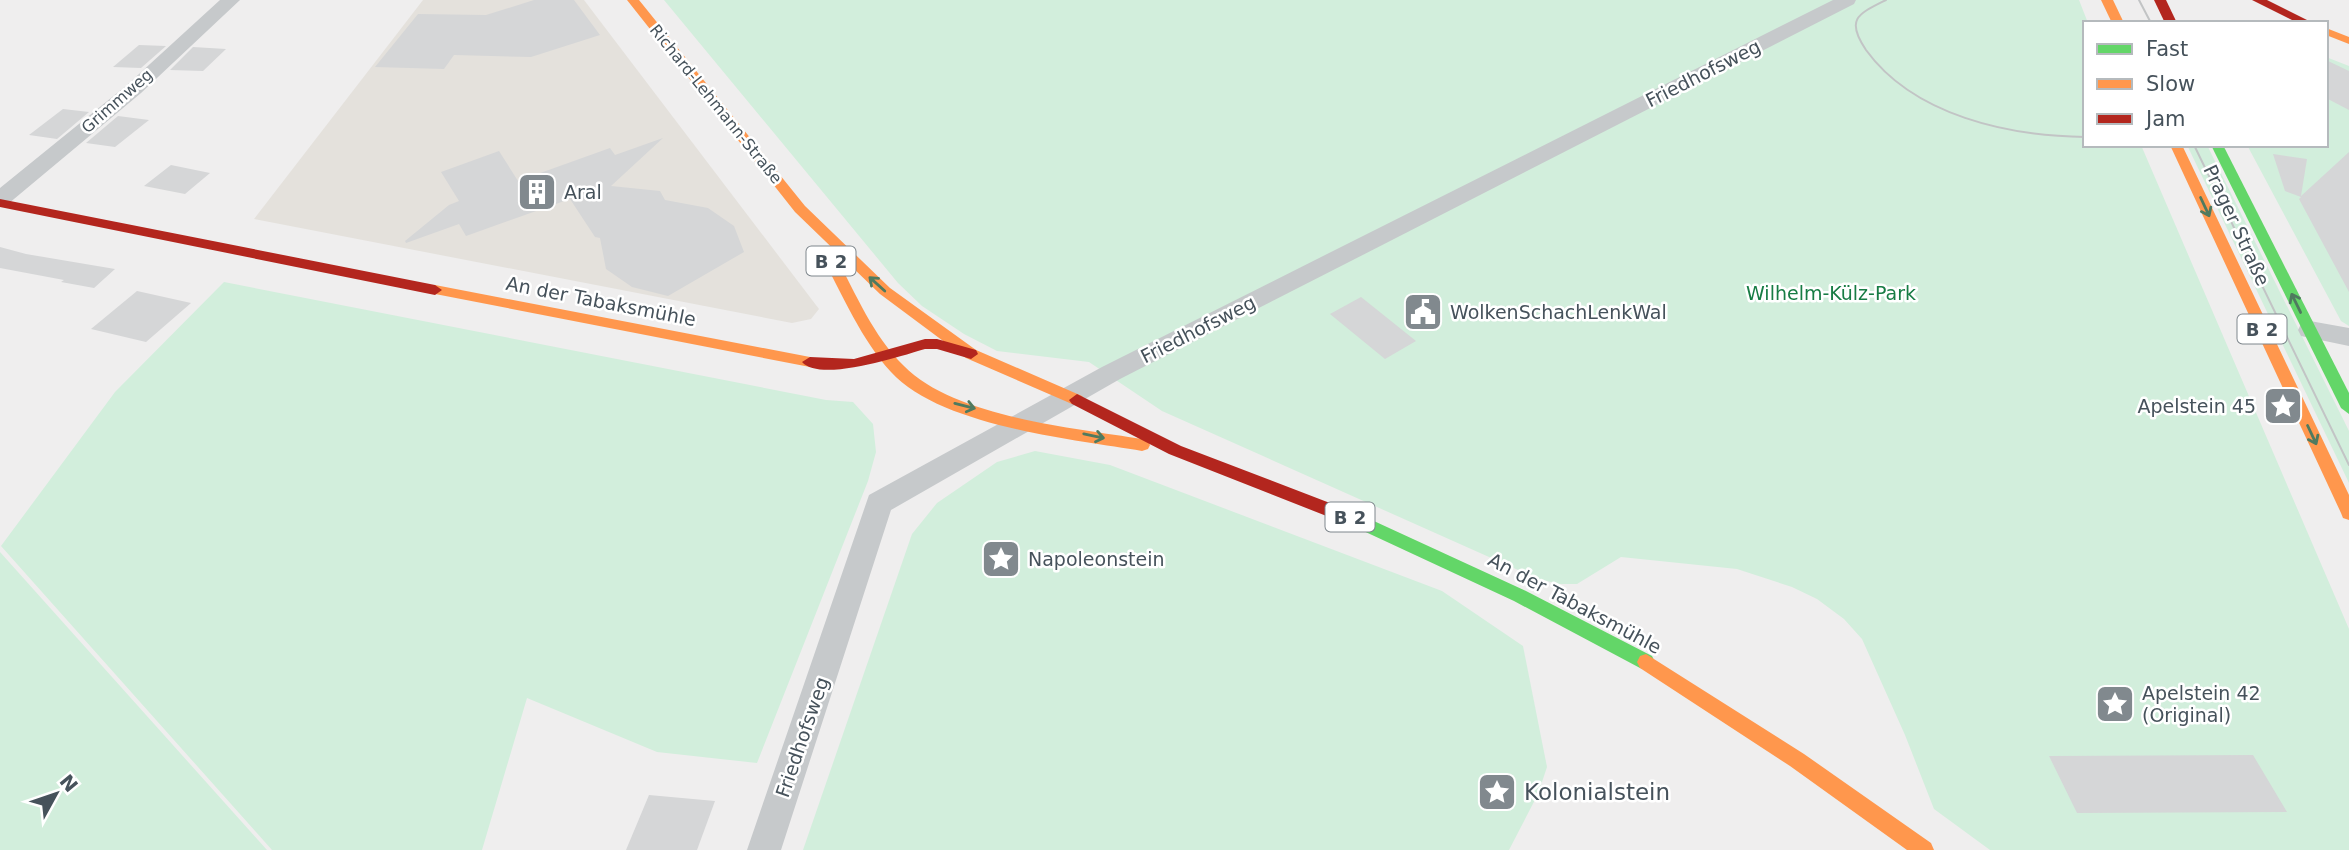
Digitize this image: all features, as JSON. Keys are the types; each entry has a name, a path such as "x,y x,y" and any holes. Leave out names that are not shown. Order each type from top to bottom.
{"main road":[{"name":"Richard-Lehmann-Straße","path":"633,0 800,209 889,354 908,379 935,397 1027,421"},
{"path":"2107,0 2117,21"},
{"path":"2160,0 2170,21"},
{"path":"2258,0 2304,21"},
{"path":"2328,32 2349,41"},
{"name":"Prager Straße","path":"2177,147 2349,513"},
{"name":"Prager Straße","path":"2218,147 2349,408"},
{"name":"An der Tabaksmühle","path":"0,201 811,362 854,364 911,346 932,343 971,354 987,363 1072,396 1175,450 1269,484 1429,552 1643,660 1797,760 1924,850"},
{"name":"Richard-Lehmann-Straße","path":"800,209 900,303 971,354"},
{"name":"Richard-Lehmann-Straße","path":"889,354 899,348 908,330 907,315 900,303"},
{"name":"An der Tabaksmühle","path":"1027,421 1175,450"}],"street":[{"name":"Grimmweg","path":"0,201 134,89 230,0"},
{"name":"Friedhofsweg","path":"764,850 879,503 1128,365 1847,0"},
{"path":"2310,330 2349,337"}],"shaded area":[{"path":"423,0 584,0 819,309 811,319 792,323 254,219"}],"green space":[{"name":"Wilhelm-Külz-Park","path":"664,0 2079,0 2087,21 2083,21 2083,147 2142,147 2349,629 2349,850 1990,850 1934,809 1905,735 1862,639 1844,619 1817,599 1792,587 1737,569 1621,557 1577,584 1558,584 1536,578 1162,411 1089,362 997,351 964,334 922,306 898,283"},
{"path":"2328,58 2349,66 2349,326 2341,321 2248,147 2328,147"},
{"path":"2188,147 2208,147 2349,431 2349,483"},
{"path":"224,282 826,400 853,402 873,424 876,452 868,481 757,763 657,752 527,698 482,850 272,850 1,546 115,392"},
{"path":"1035,451 1110,465 1442,591 1523,646 1547,767 1538,794 1509,850 803,850 912,534 937,503 997,462"},
{"path":"0,552 267,850 0,850"}],"building":[{"path":"534,0 574,0 600,35 531,57 454,55 444,69 375,67 418,14 486,15"},
{"path":"139,45 166,46 141,68 113,67"},
{"path":"193,47 226,49 203,71 170,70"},
{"path":"2328,61 2349,71 2349,110 2328,99"},
{"path":"63,109 89,112 57,139 29,135"},
{"path":"118,116 149,120 115,147 86,143"},
{"path":"663,138 611,186 660,191 665,200 708,208 734,226 744,252 668,296 632,287 606,269 600,238 595,237 570,199 466,236 459,224 406,243 405,241 449,205 459,201 441,172 499,151 518,181 610,148 615,155"},
{"path":"2349,152 2349,292 2299,199 2301,197 2285,191 2273,154 2307,159 2301,196"},
{"path":"171,165 210,173 185,194 144,186"},
{"path":"0,247 115,269 94,288 61,282 64,280 0,268"},
{"path":"137,291 191,303 146,342 91,329"},
{"path":"1361,297 1416,341 1385,359 1330,314"},
{"path":"2253,755 2287,812 2077,813 2049,756"},
{"path":"649,795 715,801 697,850 626,850"}],"tram line":[{"path":"1886,0 1862,14 1856,24 1856,31 1866,50 1886,73 1910,91 1965,118 1995,126 2056,136 2083,137"},
{"path":"2139,0 2150,21"},
{"path":"2195,147 2349,465"}],"traffic: fast":[{"path":"2218,147 2349,408"},
{"path":"1363,523 1520,596 1646,662"}],"traffic: slow":[{"path":"633,0 800,209 885,291 971,354 1077,400"},
{"path":"2107,0 2117,21"},
{"path":"2328,32 2349,41"},
{"path":"2177,147 2349,513"},
{"path":"829,257 864,324 885,356 911,382 931,395 958,406 1021,423 1142,445"},
{"path":"435,290 810,362"},
{"path":"1646,662 1797,760 1924,850"}],"traffic: jam":[{"path":"2160,0 2170,21"},
{"path":"2258,0 2304,21"},
{"path":"0,203 435,290"},
{"path":"810,362 854,364 925,344 937,344 971,354"},
{"path":"1077,400 1175,450 1363,523"}],"place":[{"name":"Aral","path":"537,192"},
{"name":"WolkenSchachLenkWal","path":"1423,312"},
{"name":"Apelstein 45","path":"2283,406"},
{"name":"Napoleonstein","path":"1001,559"},
{"name":"Apelstein 42 (Original)","path":"2115,704"},
{"name":"Kolonialstein","path":"1497,792"}]}
